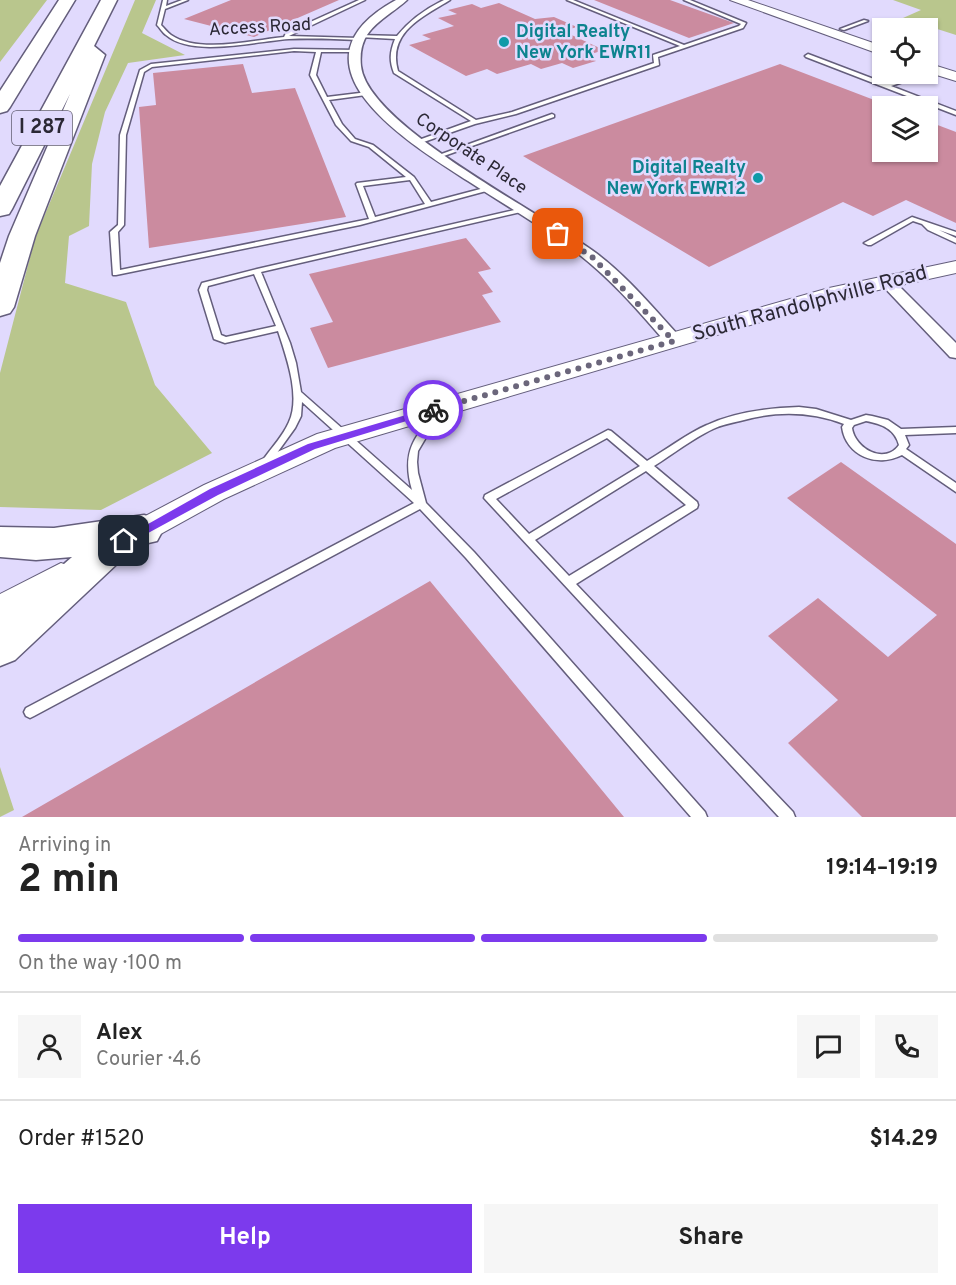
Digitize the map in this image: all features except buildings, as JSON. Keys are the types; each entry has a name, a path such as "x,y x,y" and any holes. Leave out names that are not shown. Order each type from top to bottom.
{"highway":[{"name":"I 287","path":"0,107 67,0"},
{"name":"I 287","path":"0,209 109,0"},
{"path":"0,307 22,236 96,55 84,47"},
{"path":"0,542 25,546 48,545 144,530"},
{"path":"0,647 104,552"}],"main road":[{"path":"736,0 872,48"},
{"path":"757,0 872,40"},
{"path":"938,68 956,68"},
{"path":"938,71 956,77"},
{"name":"South Randolphville Road","path":"0,610 144,530 262,469 344,435 886,281 956,267"}],"street":[{"path":"358,42 377,15 403,0"},
{"name":"Corporate Place","path":"358,42 354,60 357,77 366,93 389,119 439,156 592,257 674,341"},
{"path":"886,281 956,353"}],"lane":[{"path":"162,9 165,0"},
{"path":"162,9 186,0"},
{"path":"286,38 288,34 363,0"},
{"path":"448,0 418,17 399,38 392,63 396,72 476,122"},
{"path":"569,0 682,45"},
{"path":"418,141 476,122 514,113 657,64 655,56 741,27 744,23 686,0"},
{"name":"Access Road","path":"162,9 158,21 163,32 188,44 211,45 286,38 358,42"},
{"path":"842,29 866,21"},
{"path":"399,38 358,42 320,50 294,50 151,66 142,71 123,135 121,225 114,232 116,273 373,220 488,189"},
{"path":"320,50 313,75 339,125 353,140 371,146 412,178 429,205"},
{"path":"808,56 956,113"},
{"path":"887,86 891,84"},
{"path":"325,99 366,93"},
{"path":"439,156 552,116"},
{"path":"373,220 359,184 412,178"},
{"path":"280,328 225,340 217,337 203,291 205,285 523,210"},
{"path":"868,243 912,219 956,234"},
{"path":"924,223 930,230 956,241"},
{"path":"257,271 280,328 299,394 295,418 262,469"},
{"path":"299,394 421,504 470,555 700,817"},
{"path":"421,504 412,476 411,456 423,432 455,404"},
{"path":"530,539 710,427 743,415 798,409 832,414 851,423"},
{"path":"899,432 904,445 902,450 890,457 881,457 862,451 849,440 848,427 851,423 866,418 875,419 899,432 956,430"},
{"path":"568,583 693,505 608,433 489,498 530,539 568,583 788,817"},
{"path":"902,450 956,488"},
{"path":"30,712 421,504"}],"green space":[{"path":"0,0 47,0 0,62"},
{"path":"135,0 156,0 142,33 185,55 128,63 105,112 92,164 89,226 69,236 65,283 126,302 155,385 212,453 101,510 0,507 0,373 35,238"},
{"path":"893,0 956,0 956,35 938,29 938,18 903,18 921,10"},
{"path":"0,767 14,810 0,817"}],"way so far":[{"path":"433,410 674,341 638,301 592,257 558,234"}],"place":[{"name":"Digital Realty New York EWR11","path":"504,42"},
{"name":"Digital Realty New York EWR12","path":"758,178"}],"route":[{"path":"124,541 214,492 326,441 433,410"}]}
